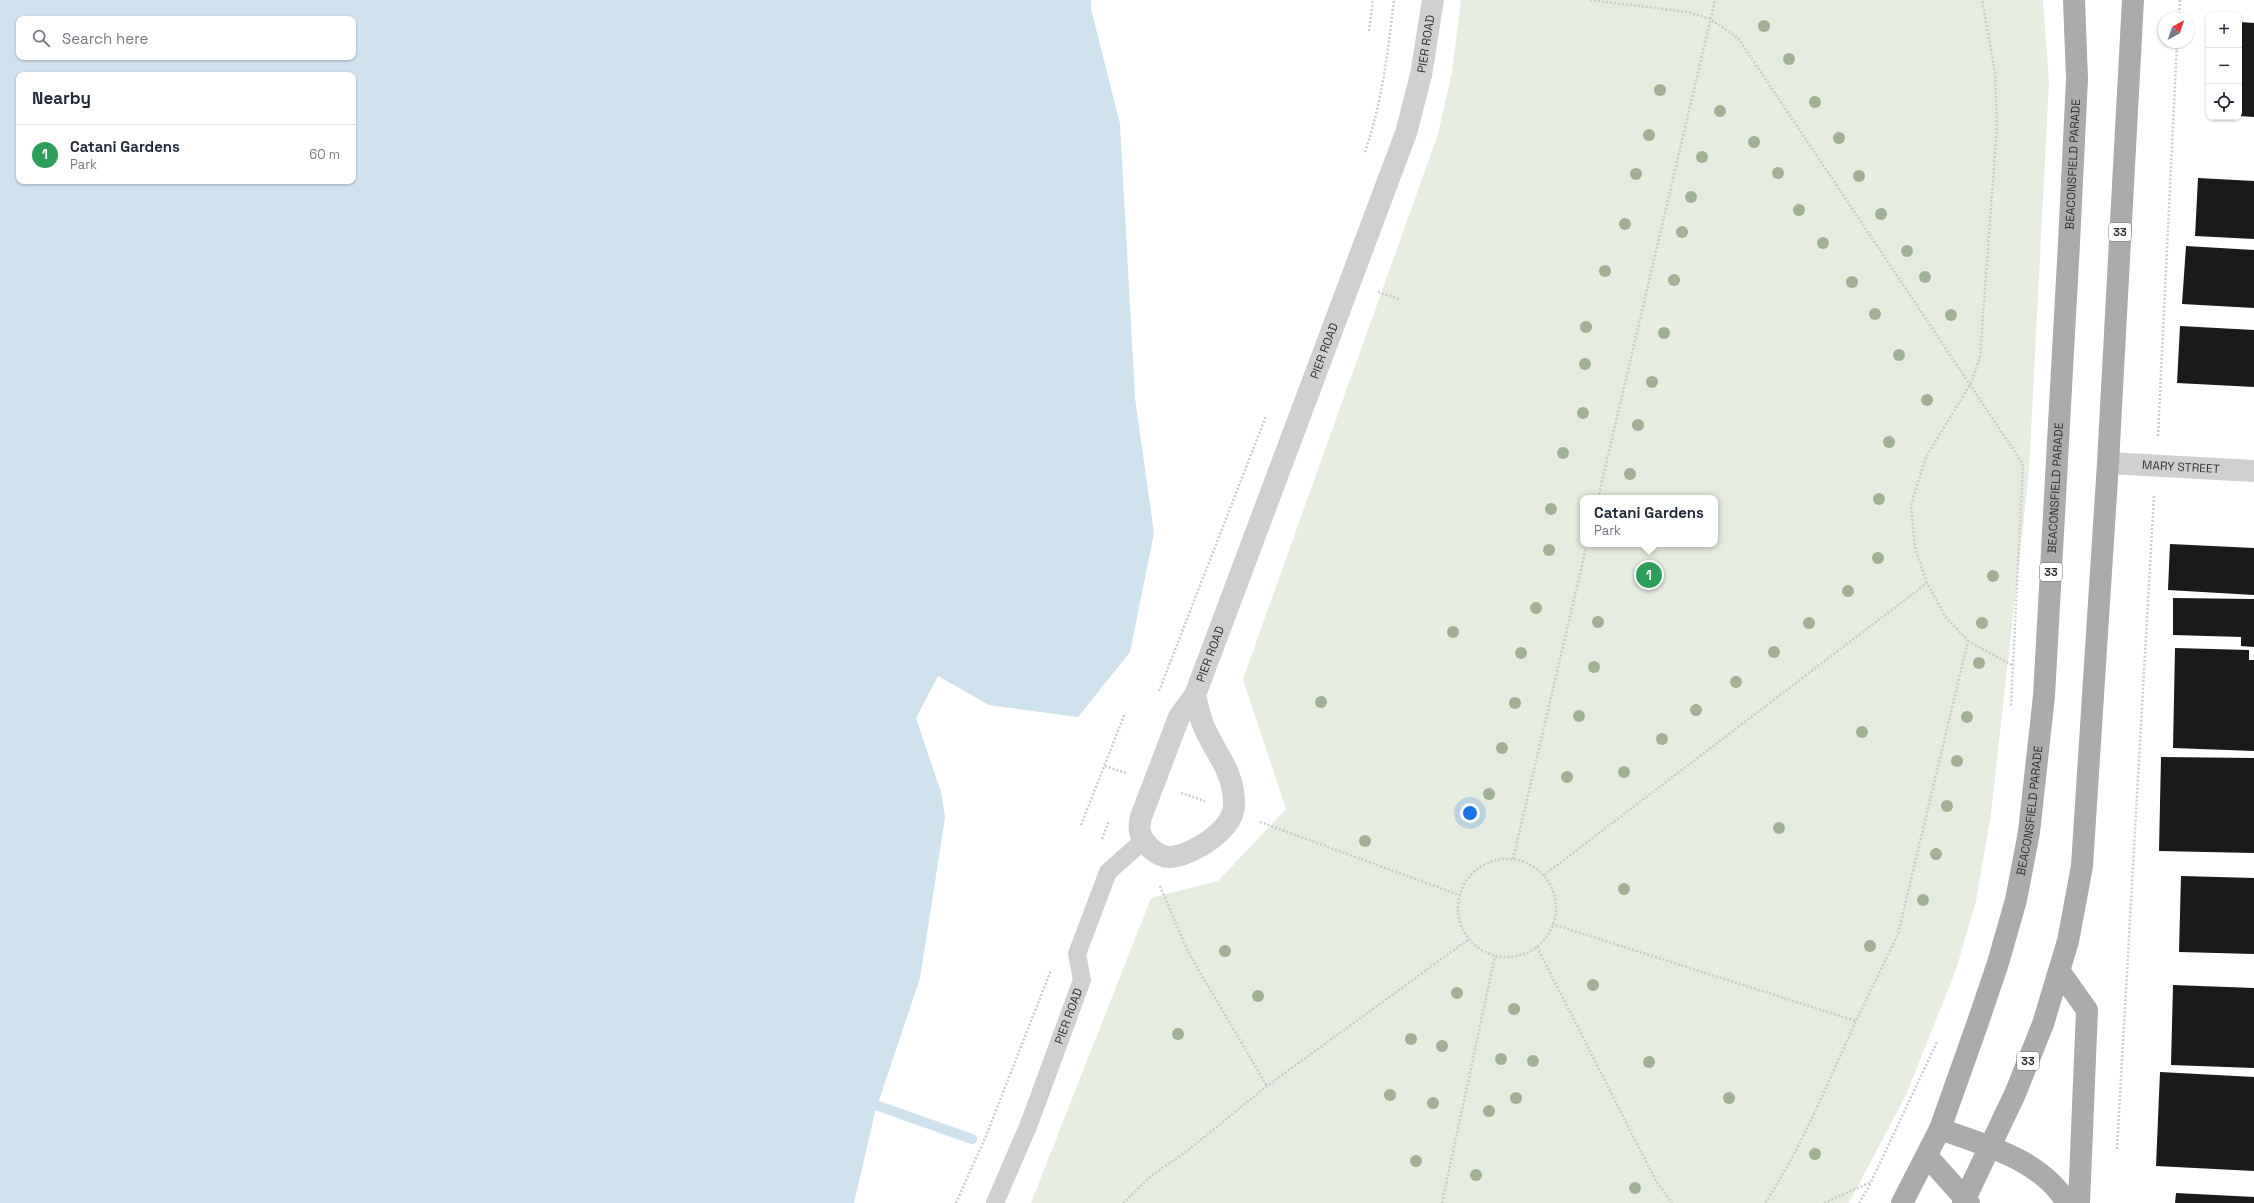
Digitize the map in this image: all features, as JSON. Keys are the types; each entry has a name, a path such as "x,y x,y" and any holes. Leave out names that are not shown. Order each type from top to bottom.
{"main road":[{"name":"BEACONSFIELD PARADE","path":"1902,1203 1940,1129 1998,963 2016,900 2029,832 2044,696 2069,243 2077,79 2074,0"},
{"name":"33","path":"1965,1202 2015,1094 2043,1024 2060,972 2073,919 2082,866 2108,463 2133,0"},
{"path":"2060,972 2087,1010 2079,1203"},
{"path":"1940,1129 1990,1147 2016,1159 2053,1185 2067,1203"},
{"path":"1927,1156 1965,1202"}],"street":[{"name":"PIER ROAD","path":"1148,845 1140,831 1141,817 1153,783 1179,717 1195,695 1406,133 1421,75 1433,0"},
{"name":"MARY STREET","path":"2108,463 2254,471"},
{"name":"PIER ROAD","path":"1195,695 1202,723 1228,772 1234,795 1234,812"},
{"path":"1148,845 1170,857 1191,851 1217,834 1227,824 1234,812"}],"lane":[{"name":"PIER ROAD","path":"995,1203 1029,1124 1082,980 1077,954 1108,872 1148,845"}],"path":[{"path":"1369,31 1373,0"},
{"path":"1364,156 1382,85 1394,0"},
{"path":"1590,0 1688,12 1710,19 1738,38 1971,383 2023,464 2012,666 2011,713"},
{"path":"1599,495 1715,0"},
{"path":"1982,0 1995,72 1997,125 1980,357 1971,383 1926,457 1911,505 1915,548 1927,584 1945,616 1968,641 2012,666"},
{"path":"2179,12 2180,0"},
{"path":"2116,1149 2134,867 2147,599 2157,465 2159,389 2177,48"},
{"path":"1158,693 1267,414"},
{"path":"1513,858 1586,547"},
{"path":"1544,875 1927,584"},
{"path":"1765,1203 1778,1183 1803,1134 1898,934 1968,641"},
{"path":"1081,825 1125,713"},
{"path":"1105,766 1458,895"},
{"path":"1124,781 1130,766"},
{"path":"1101,840 1110,818"},
{"path":"1148,845 1160,890 1188,952 1267,1086"},
{"path":"1513,858 1535,867 1544,875 1556,898 1556,911 1547,937 1537,947 1517,956 1495,956 1480,950 1469,940 1460,926 1457,911 1458,895 1464,882 1473,871 1485,863 1498,859 1513,858"},
{"path":"1552,924 1856,1021"},
{"path":"1123,1203 1151,1176 1187,1151 1267,1086 1469,940"},
{"path":"1537,947 1656,1181 1672,1203"},
{"path":"1442,1203 1495,956"},
{"path":"956,1203 986,1136 1052,966"},
{"path":"1859,1203 1871,1182 1940,1035"},
{"path":"1824,1203 1871,1182"}],"shaded area":[{"path":"1461,0 2043,0 2049,81 2029,472 1991,814 1976,901 1956,970 1906,1095 1849,1203 1031,1203 1151,898 1218,881 1286,809 1243,679 1438,134 1452,72"}],"water":[{"path":"0,0 1091,0 1091,9 1120,124 1135,398 1154,533 1130,652 1078,717 989,705 938,676 916,718 941,792 945,817 920,978 875,1112 854,1203 0,1203"}],"building":[{"path":"2242,22 2254,23 2254,117 2242,116"},
{"path":"2198,178 2254,181 2254,239 2195,236"},
{"path":"2186,246 2254,250 2254,308 2182,304"},
{"path":"2180,326 2254,330 2254,387 2177,383"},
{"path":"2170,544 2254,548 2254,595 2168,590"},
{"path":"2173,598 2254,599 2254,647 2241,646 2241,637 2173,635"},
{"path":"2175,648 2249,650 2249,660 2254,660 2254,751 2173,748"},
{"path":"2161,757 2254,758 2254,853 2159,851"},
{"path":"2181,876 2254,878 2254,954 2179,952"},
{"path":"2173,985 2254,988 2254,1068 2171,1065"},
{"path":"2160,1072 2254,1077 2254,1171 2156,1166"},
{"path":"2176,1193 2254,1197 2254,1203 2175,1203"}],"waterway":[{"path":"864,1101 972,1139"}],"place":[{"name":"Catani Gardens","path":"1649,575"}]}
